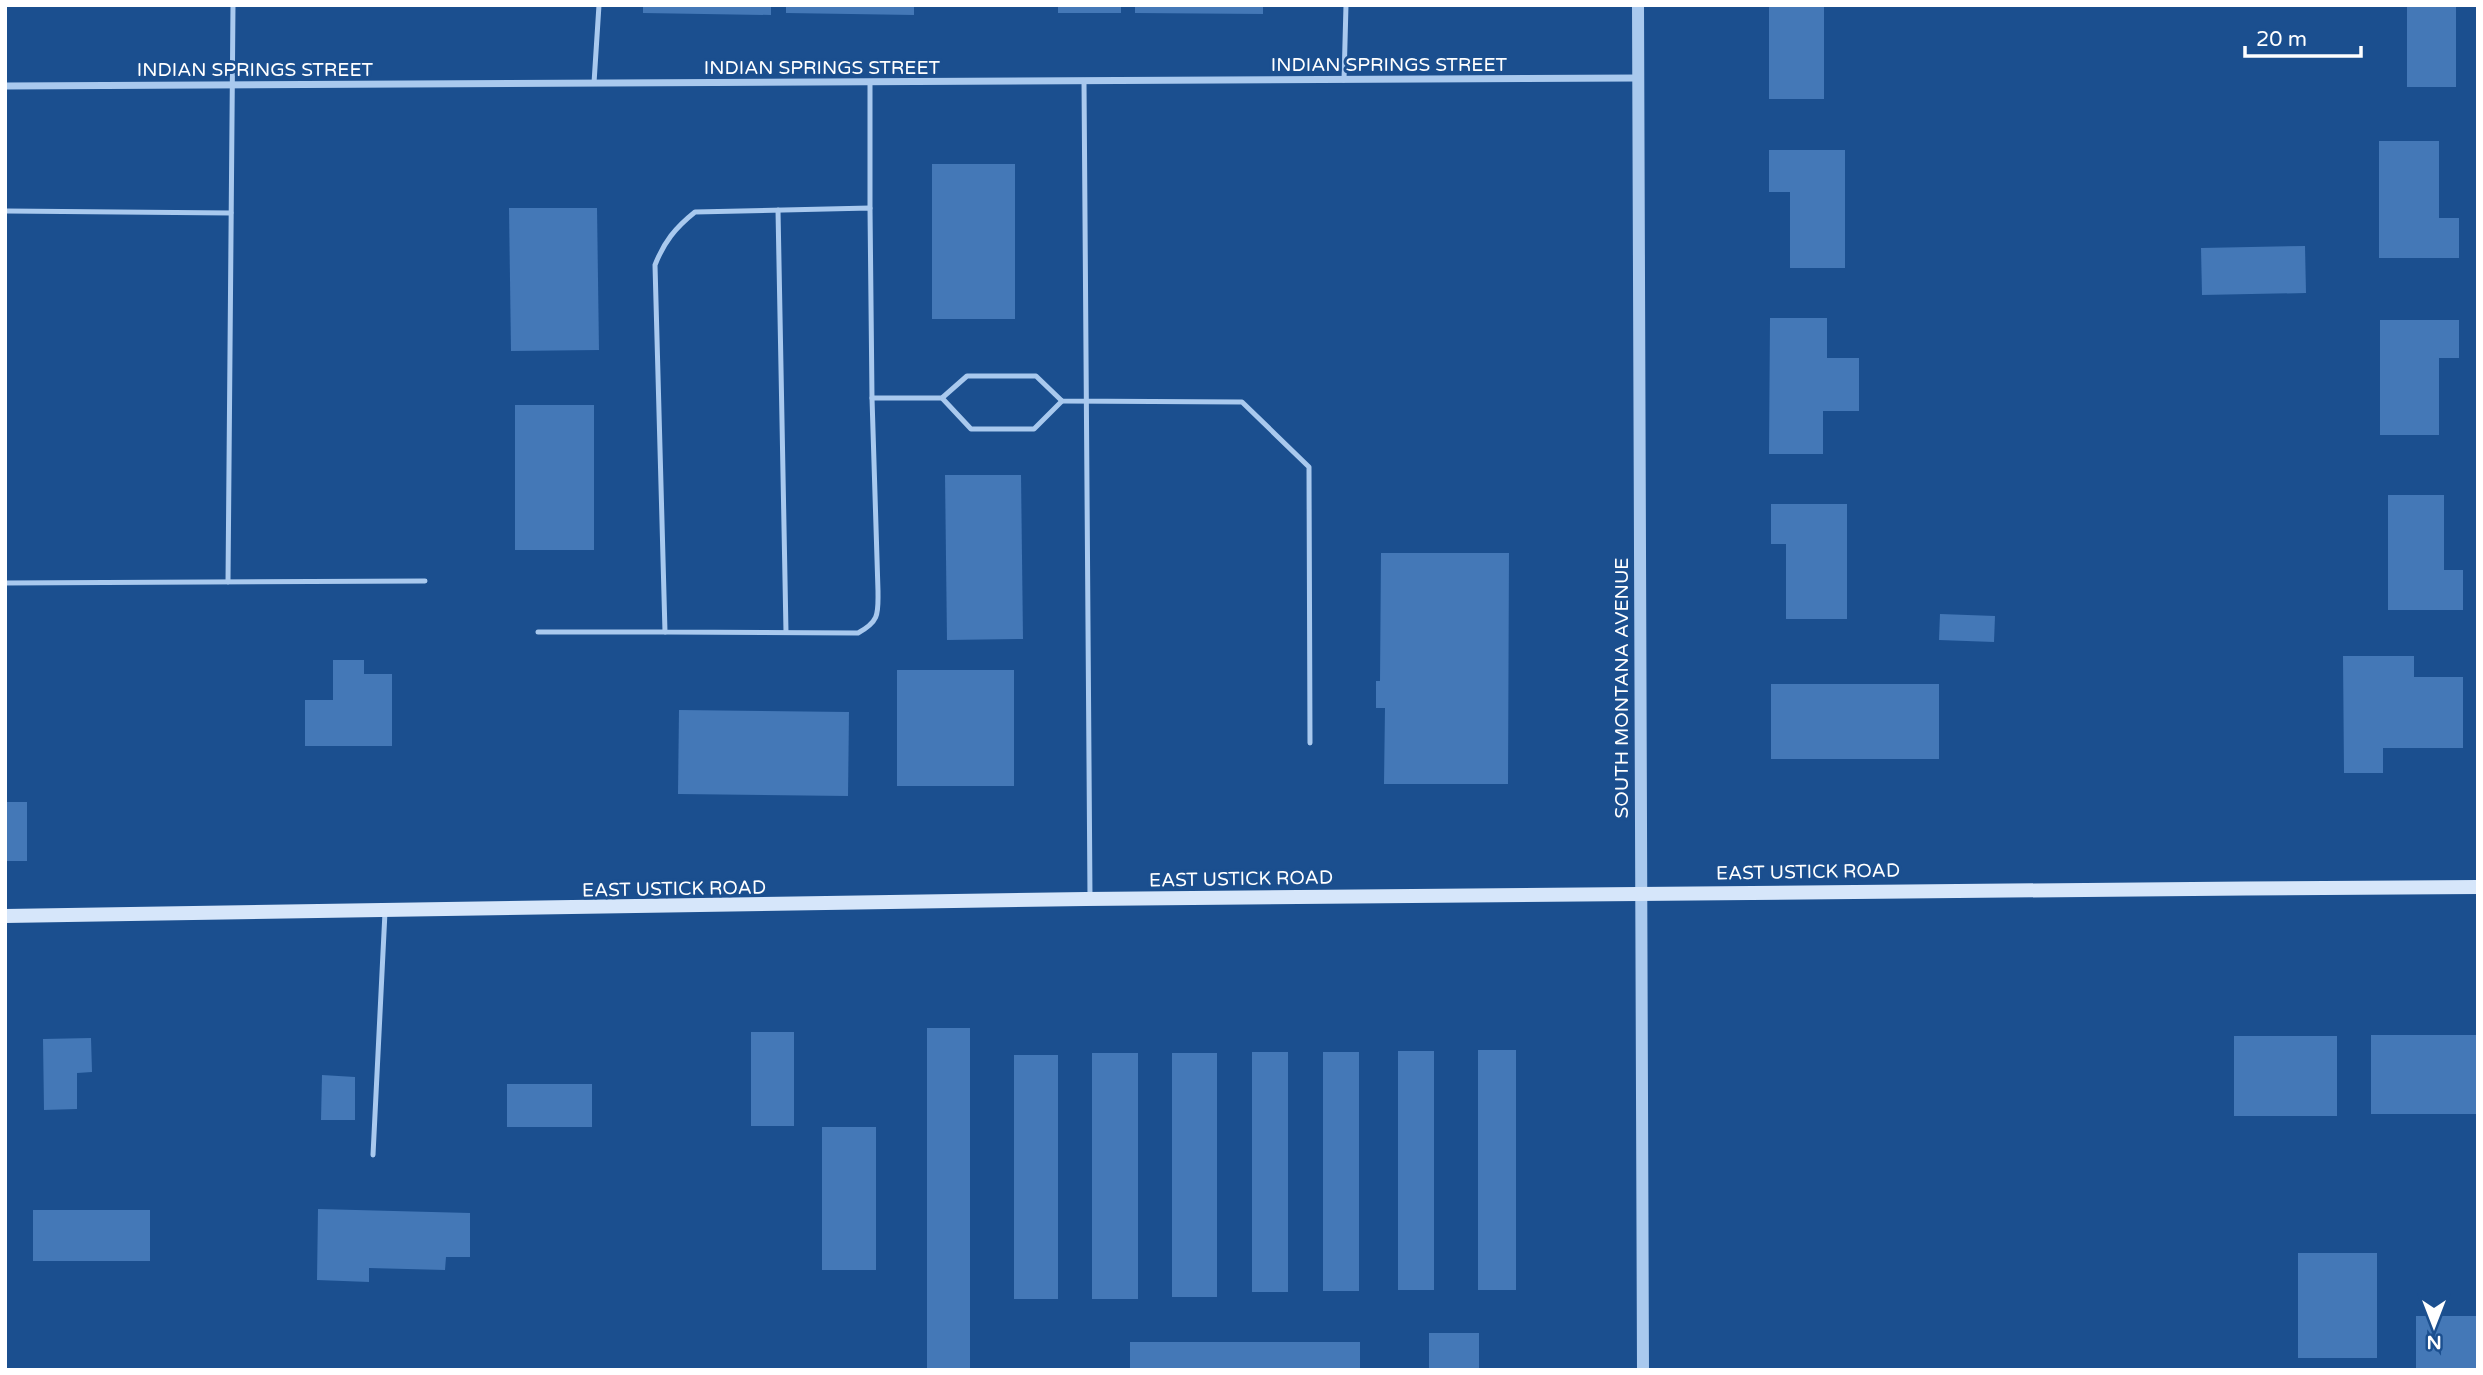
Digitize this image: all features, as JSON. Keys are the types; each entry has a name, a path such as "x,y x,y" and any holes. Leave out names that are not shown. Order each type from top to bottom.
{"main road":[{"name":"EAST USTICK ROAD","path":"5,916 1789,890 2478,887"}],"street":[{"name":"SOUTH MONTANA AVENUE","path":"1638,5 1643,1370"},
{"name":"INDIAN SPRINGS STREET","path":"5,86 1638,78"}],"lane":[{"path":"228,582 233,5"},
{"path":"594,83 599,5"},
{"path":"1344,80 1346,5"},
{"path":"1084,81 1090,899"},
{"path":"538,632 858,633 875,621 878,591 872,398 870,82"},
{"path":"665,632 655,265 669,235 695,212 870,208"},
{"path":"778,210 786,632"},
{"path":"7,211 231,214"},
{"path":"872,398 942,398 967,376 1036,376 1062,401 1242,402 1309,467 1310,743"},
{"path":"942,398 971,429 1034,429 1062,401"},
{"path":"5,583 425,581"},
{"path":"373,1155 385,912"}],"building":[{"path":"643,5 771,5 771,15 643,13"},
{"path":"786,5 914,5 914,15 786,13"},
{"path":"1058,5 1121,5 1121,13 1058,13"},
{"path":"1135,5 1263,5 1263,14 1135,13"},
{"path":"1769,5 1824,5 1824,99 1769,99"},
{"path":"2407,5 2456,5 2456,87 2407,87"},
{"path":"2379,141 2439,141 2439,218 2459,218 2459,258 2379,258"},
{"path":"1769,150 1845,150 1845,268 1790,268 1790,192 1769,192"},
{"path":"932,164 1015,164 1015,319 932,319"},
{"path":"509,208 597,208 599,350 511,351"},
{"path":"2305,246 2306,293 2202,295 2201,248"},
{"path":"1770,318 1827,318 1827,358 1859,358 1859,411 1823,411 1823,454 1769,454"},
{"path":"2380,320 2459,320 2459,358 2439,358 2439,435 2380,435"},
{"path":"515,405 594,405 594,550 515,550"},
{"path":"945,475 1021,475 1023,639 947,640"},
{"path":"2388,495 2444,495 2444,570 2463,570 2463,610 2388,610"},
{"path":"1771,504 1847,504 1847,619 1786,619 1786,544 1771,544"},
{"path":"1381,553 1509,553 1508,784 1384,784 1385,708 1376,708 1376,681 1380,681"},
{"path":"1940,614 1995,616 1994,642 1939,640"},
{"path":"2343,656 2414,656 2414,677 2463,677 2463,748 2383,748 2383,773 2344,773"},
{"path":"333,660 364,660 364,674 392,674 392,746 305,746 305,700 333,700"},
{"path":"897,670 1014,670 1014,786 897,786"},
{"path":"1771,684 1939,684 1939,759 1771,759"},
{"path":"679,710 849,712 848,796 678,794"},
{"path":"5,802 27,802 27,861 5,861"},
{"path":"927,1028 970,1028 970,1370 927,1370"},
{"path":"751,1032 794,1032 794,1126 751,1126"},
{"path":"2371,1035 2478,1035 2478,1114 2371,1114"},
{"path":"2234,1036 2337,1036 2337,1116 2234,1116"},
{"path":"91,1038 92,1072 77,1073 77,1109 44,1110 43,1039"},
{"path":"1478,1050 1516,1050 1516,1290 1478,1290"},
{"path":"1398,1051 1434,1051 1434,1290 1398,1290"},
{"path":"1252,1052 1288,1052 1288,1292 1252,1292"},
{"path":"1323,1052 1359,1052 1359,1291 1323,1291"},
{"path":"1092,1053 1138,1053 1138,1299 1092,1299"},
{"path":"1172,1053 1217,1053 1217,1297 1172,1297"},
{"path":"1014,1055 1058,1055 1058,1299 1014,1299"},
{"path":"322,1075 355,1077 355,1120 321,1120"},
{"path":"507,1084 592,1084 592,1127 507,1127"},
{"path":"822,1127 876,1127 876,1270 822,1270"},
{"path":"318,1209 470,1213 470,1257 446,1257 445,1270 369,1268 369,1282 317,1280"},
{"path":"33,1210 150,1210 150,1261 33,1261"},
{"path":"2298,1253 2377,1253 2377,1358 2298,1358"},
{"path":"2416,1316 2478,1316 2478,1370 2416,1370"},
{"path":"1429,1333 1479,1333 1479,1370 1429,1370"},
{"path":"1130,1342 1360,1342 1360,1370 1130,1370"}]}
